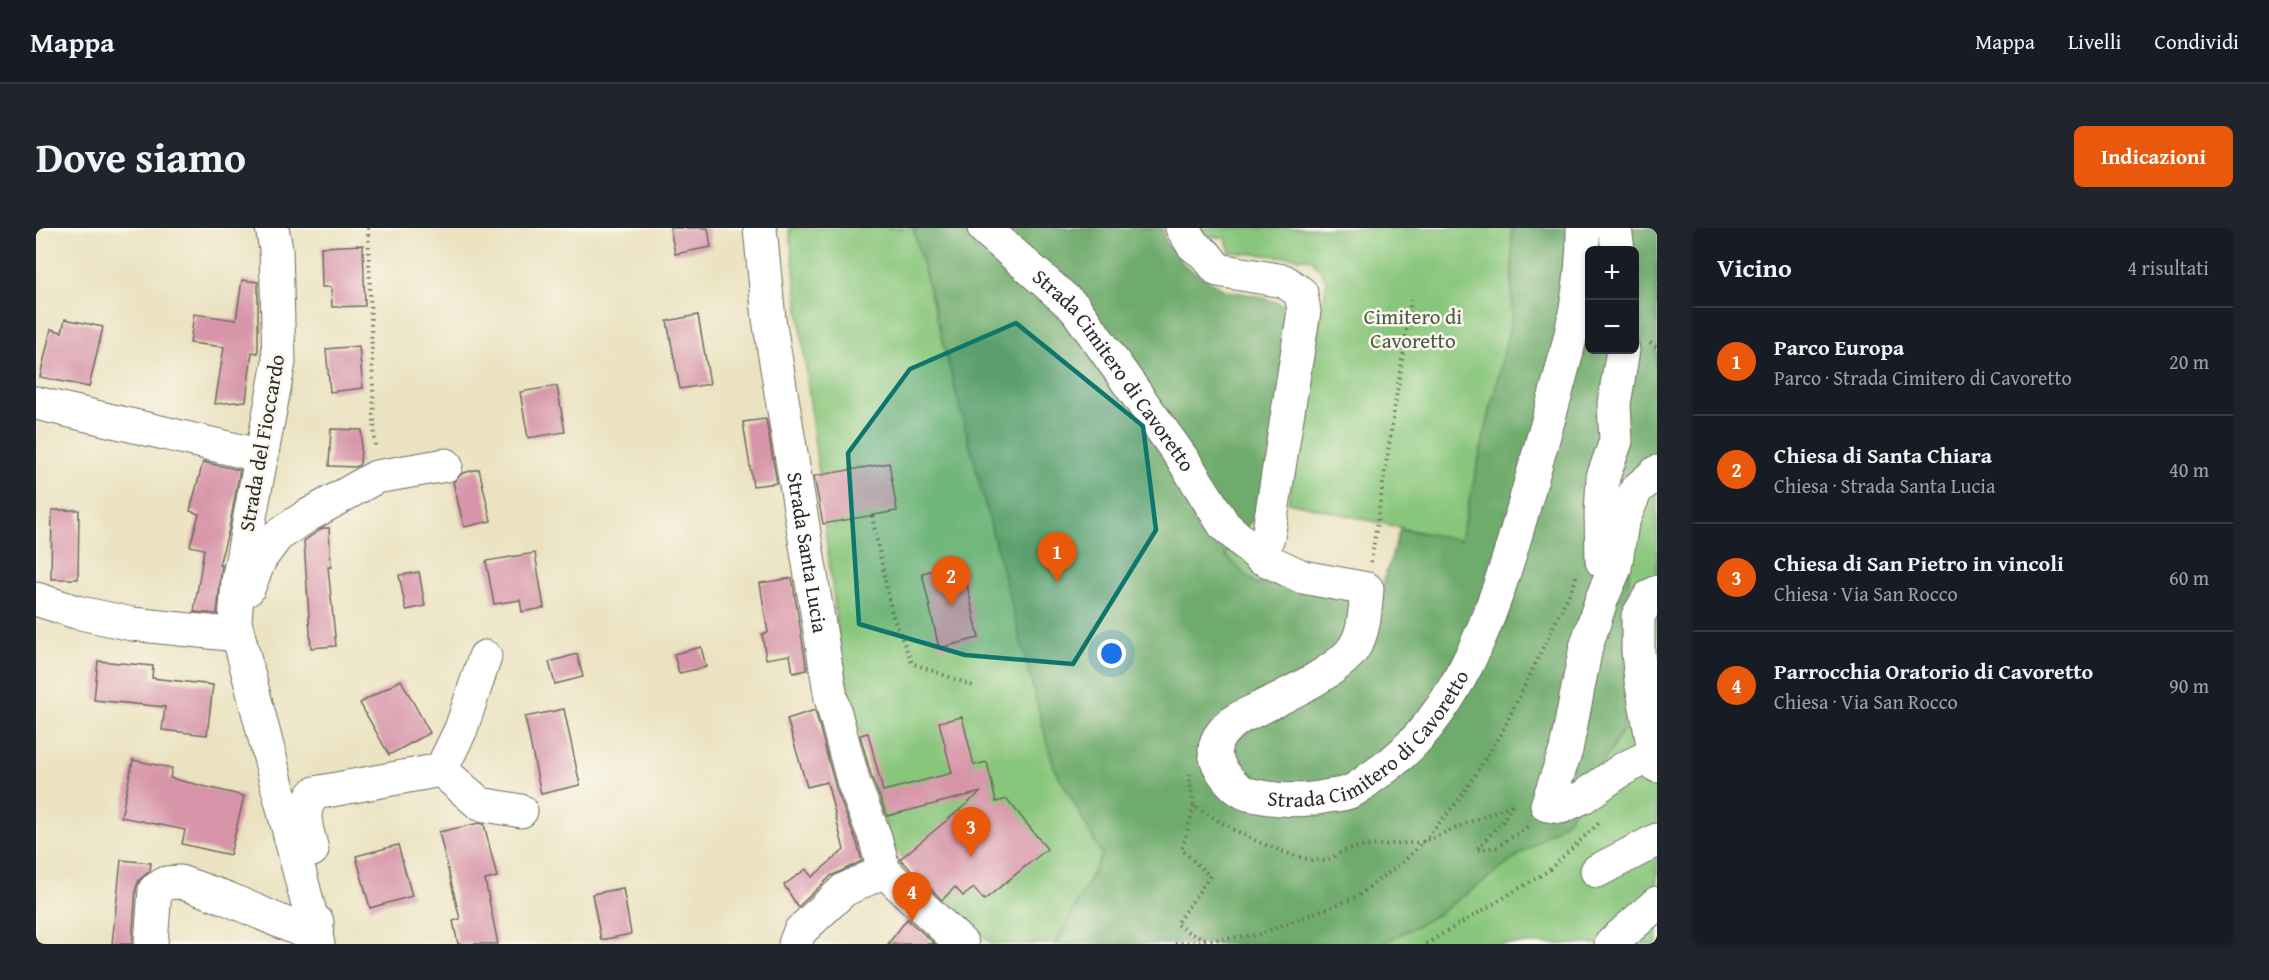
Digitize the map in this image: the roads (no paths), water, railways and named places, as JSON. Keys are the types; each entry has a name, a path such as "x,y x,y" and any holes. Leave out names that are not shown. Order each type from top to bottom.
{"street":[{"name":"Strada del Fioccardo","path":"272,228 276,249 279,362 238,580 236,629 317,941"},
{"name":"Strada Santa Lucia","path":"760,228 769,319 831,698 854,784 875,837 884,871"},
{"name":"Strada Cimitero di Cavoretto","path":"984,228 1075,308 1184,461 1224,525 1260,557 1304,577 1367,589 1362,632 1353,650 1339,663 1296,689 1236,719 1219,736 1215,750 1221,768 1231,783 1248,795 1287,801 1305,801 1349,792 1385,768 1411,746 1454,690 1473,653 1499,587 1568,348 1578,300 1583,228"},
{"path":"1182,228 1192,245 1206,255 1218,270 1284,281 1301,293 1304,311 1268,537 1260,557"},
{"path":"1615,228 1617,246"},
{"path":"1602,598 1603,477 1616,441 1614,404 1622,354"},
{"path":"36,403 262,456"},
{"name":"Strada del Fioccardo","path":"236,629 261,560 277,536 341,495 376,477 446,465"},
{"path":"1656,765 1644,759 1623,769 1576,800 1561,807 1547,805 1566,750 1586,648 1602,598 1615,568 1622,523 1636,490 1657,472"},
{"path":"36,599 76,612 132,624 236,629"},
{"path":"1652,606 1638,616 1640,671 1656,765"},
{"path":"441,770 461,729 485,657"},
{"path":"151,944 154,890 166,882 180,882 226,898 317,941 319,879 304,817 307,801 315,793 441,770"},
{"path":"441,770 480,804 521,812"},
{"path":"1598,871 1657,840"},
{"path":"795,944 800,931 844,890 884,871 962,944"},
{"path":"1611,944 1657,903"}],"place":[{"name":"Parco Europa","path":"1057,582"},
{"name":"Chiesa di Santa Chiara","path":"951,606"},
{"name":"Chiesa di San Pietro in vincoli","path":"971,857"},
{"name":"Parrocchia Oratorio di Cavoretto","path":"912,922"}],"park label":[{"name":"Cimitero di Cavoretto","path":"1413,329"}]}
